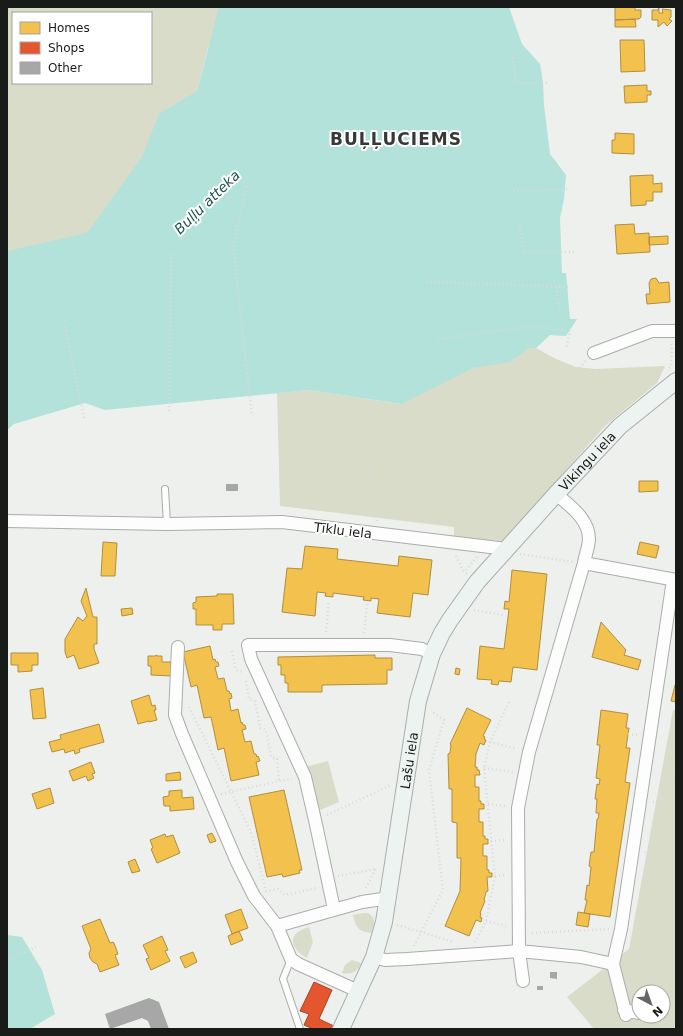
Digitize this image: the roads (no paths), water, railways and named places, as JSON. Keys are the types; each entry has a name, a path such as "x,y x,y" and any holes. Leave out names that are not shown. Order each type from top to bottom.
{"street":[{"path":"594,353 652,331 670,331"},
{"name":"Vikingu iela","path":"512,555 556,494 620,426 671,377"},
{"path":"523,981 519,951 518,808 529,752 584,563 589,539 587,525 575,511 556,494"},
{"name":"Tīklu iela","path":"7,521 167,524 282,522 485,547 512,555"},
{"name":"Lašu iela","path":"342,1029 374,957 384,922 389,898 396,781 432,654 450,620 477,582 512,555"},
{"path":"584,563 675,580 633,841 621,929 613,964 625,1013 631,1013"},
{"path":"334,909 305,777 251,660 248,645 390,645 422,649 432,654"},
{"path":"178,647 176,715 237,862 254,896 276,926 291,959 298,964 358,991"},
{"path":"276,926 362,902 389,898"},
{"path":"374,957 385,960 519,951 581,957 613,964"}],"lane":[{"path":"165,489 167,524"},
{"path":"291,959 283,979 300,1029"}],"water":[{"name":"Buļļu atteka","path":"219,7 509,7 522,44 540,64 550,154 566,175 564,199 560,218 562,273 566,273 570,319 577,319 566,336 550,335 536,348 529,348 510,362 473,368 401,404 309,390 105,410 85,403 14,424 7,430 7,251 87,233 142,157 159,114 197,91"},
{"path":"7,935 22,937 42,970 55,1014 30,1029 7,1029"}],"district":[{"name":"BUĻĻUCIEMS","path":"396,139"}]}
